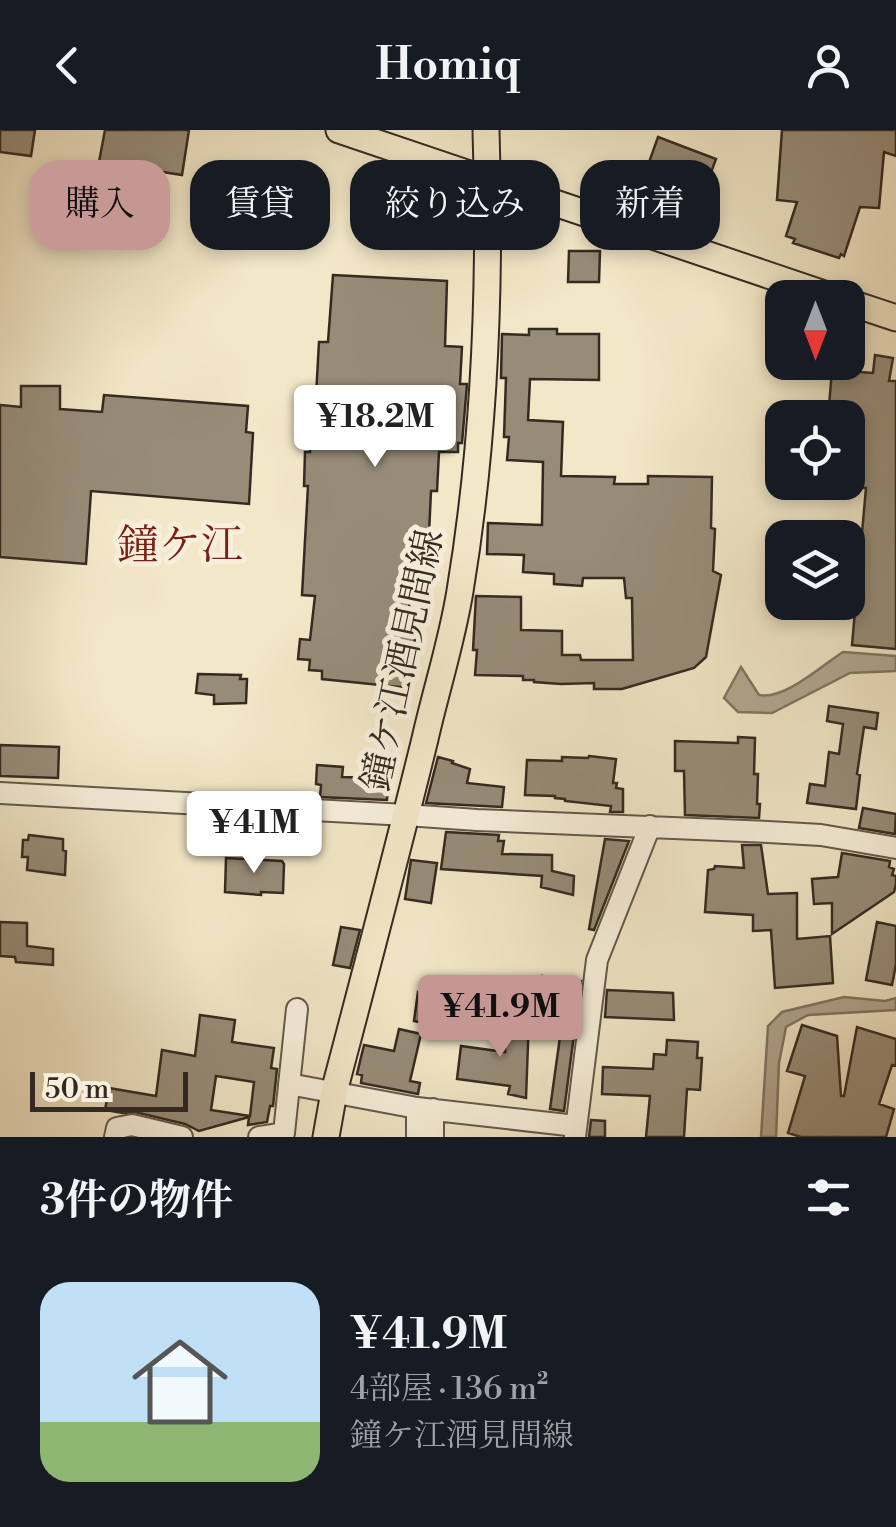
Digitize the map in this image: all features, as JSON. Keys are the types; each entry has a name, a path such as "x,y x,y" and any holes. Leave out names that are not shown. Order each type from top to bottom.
{"main road":[{"path":"339,130 424,160"},
{"name":"鐘ケ江酒見間線","path":"486,130 487,160"},
{"path":"560,204 784,280"},
{"name":"鐘ケ江酒見間線","path":"326,1137 334,1092 460,596 476,485 485,250"},
{"path":"865,308 896,318"}],"street":[{"path":"0,793 821,836 896,848"},
{"path":"289,1084 576,1131 597,960 650,826"},
{"path":"259,1137 284,1133 297,1008"},
{"path":"417,1137 425,1109"},
{"path":"425,1109 433,1137"},
{"path":"115,1137 117,1128 132,1125 182,1137"}],"shaded area":[{"path":"843,652 896,656 896,671 850,673 772,713 738,712 724,698 741,667 759,695 769,695 791,687"},
{"path":"844,997 885,1001 896,998 896,1010 808,1015 786,1027 779,1063 776,1137 761,1137 768,1026 782,1012"}],"building":[{"path":"0,130 35,130 31,156 0,152"},
{"path":"105,130 189,130 182,175 170,173 170,160 99,160"},
{"path":"782,130 896,130 896,156 884,152 879,208 860,207 844,256 839,258 793,243 795,239 786,236 797,202 777,200"},
{"path":"658,137 716,159 716,160 650,160"},
{"path":"569,251 600,251 599,282 568,282"},
{"path":"333,275 447,281 445,346 462,347 460,384 467,384 462,443 458,443 458,452 439,452 437,491 431,491 429,534 413,533 405,636 415,638 409,688 322,679 322,671 309,670 310,660 298,659 300,639 310,640 315,596 302,595 308,486 304,486 305,452 310,452 319,342 328,342"},
{"path":"529,329 599,334 599,380 530,379 528,420 563,422 561,476 615,477 614,484 648,484 648,476 712,477 713,571 721,575 706,657 694,668 622,689 594,689 594,683 534,682 523,680 523,676 475,675 476,596 521,597 521,630 562,631 562,655 580,655 581,660 633,660 632,598 626,598 624,578 583,578 582,586 554,584 554,574 523,572 524,555 487,554 488,523 542,525 543,462 507,460 509,437 504,437 506,378 501,378 502,334 529,335"},
{"path":"875,355 893,358 889,381 896,381 896,649 852,645 854,620 865,620 865,400 830,400 831,380 865,380 865,372 873,373"},
{"path":"21,386 60,386 60,409 102,412 104,395 248,406 246,432 253,433 249,504 91,491 86,564 0,557 0,405 21,407"},
{"path":"198,674 241,675 240,679 247,679 246,703 214,704 214,695 196,693"},
{"path":"829,706 878,713 876,729 864,727 856,809 807,803 810,784 825,786 829,752 839,754 843,724 827,721"},
{"path":"738,737 755,738 759,818 685,815 684,771 675,771 675,741 738,743"},
{"path":"0,745 59,747 58,778 0,776"},
{"path":"438,757 470,769 467,783 504,787 502,807 426,803"},
{"path":"562,757 616,759 613,783 623,789 623,812 610,812 611,806 565,801 555,796 525,795 527,760 562,761"},
{"path":"317,765 343,767 342,777 379,778 379,784 388,784 387,800 320,797"},
{"path":"863,808 896,814 895,834 859,828"},
{"path":"446,832 499,835 498,841 504,841 502,854 552,855 552,871 574,876 573,895 541,887 542,876 441,869"},
{"path":"29,835 63,839 65,875 27,870 28,857 22,857 23,840 28,840"},
{"path":"605,839 629,841 594,930 589,929"},
{"path":"742,845 761,845 768,894 797,893 797,939 830,936 833,983 775,988 771,930 753,931 753,915 705,912 708,870 715,866 744,868"},
{"path":"842,853 890,861 896,884 894,892 832,934 832,903 814,904 812,879 838,877"},
{"path":"226,858 282,861 283,893 225,892"},
{"path":"411,860 437,863 431,903 405,899"},
{"path":"0,922 27,923 27,946 53,949 53,965 16,962 15,957 0,956"},
{"path":"877,922 896,926 892,985 866,980"},
{"path":"341,927 360,930 350,968 333,965"},
{"path":"542,976 581,981 564,1111 550,1109 565,1001 539,998"},
{"path":"458,985 488,988 485,1013 475,1012 471,1032 454,1029"},
{"path":"607,990 673,993 674,1020 605,1017"},
{"path":"418,992 439,995 433,1025 414,1021"},
{"path":"200,1015 235,1020 232,1042 274,1048 271,1068 277,1069 267,1122 248,1125 249,1117 199,1131 135,1112 105,1110 109,1088 156,1096 162,1050 195,1056","holes":["216,1076 254,1082 250,1116 211,1110"]},
{"path":"506,1017 529,1018 526,1098 508,1094 510,1086 457,1079 461,1046 505,1052"},
{"path":"802,1025 837,1036 841,1096 857,1027 896,1039 896,1066 892,1065 879,1104 894,1109 886,1137 801,1137 788,1133 805,1076 787,1071"},
{"path":"399,1029 421,1034 410,1081 420,1083 418,1094 361,1083 362,1075 357,1074 364,1045 394,1051"},
{"path":"667,1040 698,1042 697,1058 702,1058 700,1090 687,1089 684,1137 646,1137 650,1096 602,1094 603,1067 653,1069 654,1054 666,1055"},
{"path":"591,1120 605,1121 605,1137 589,1137"}],"district":[{"name":"鐘ケ江","path":"180,544"}]}
